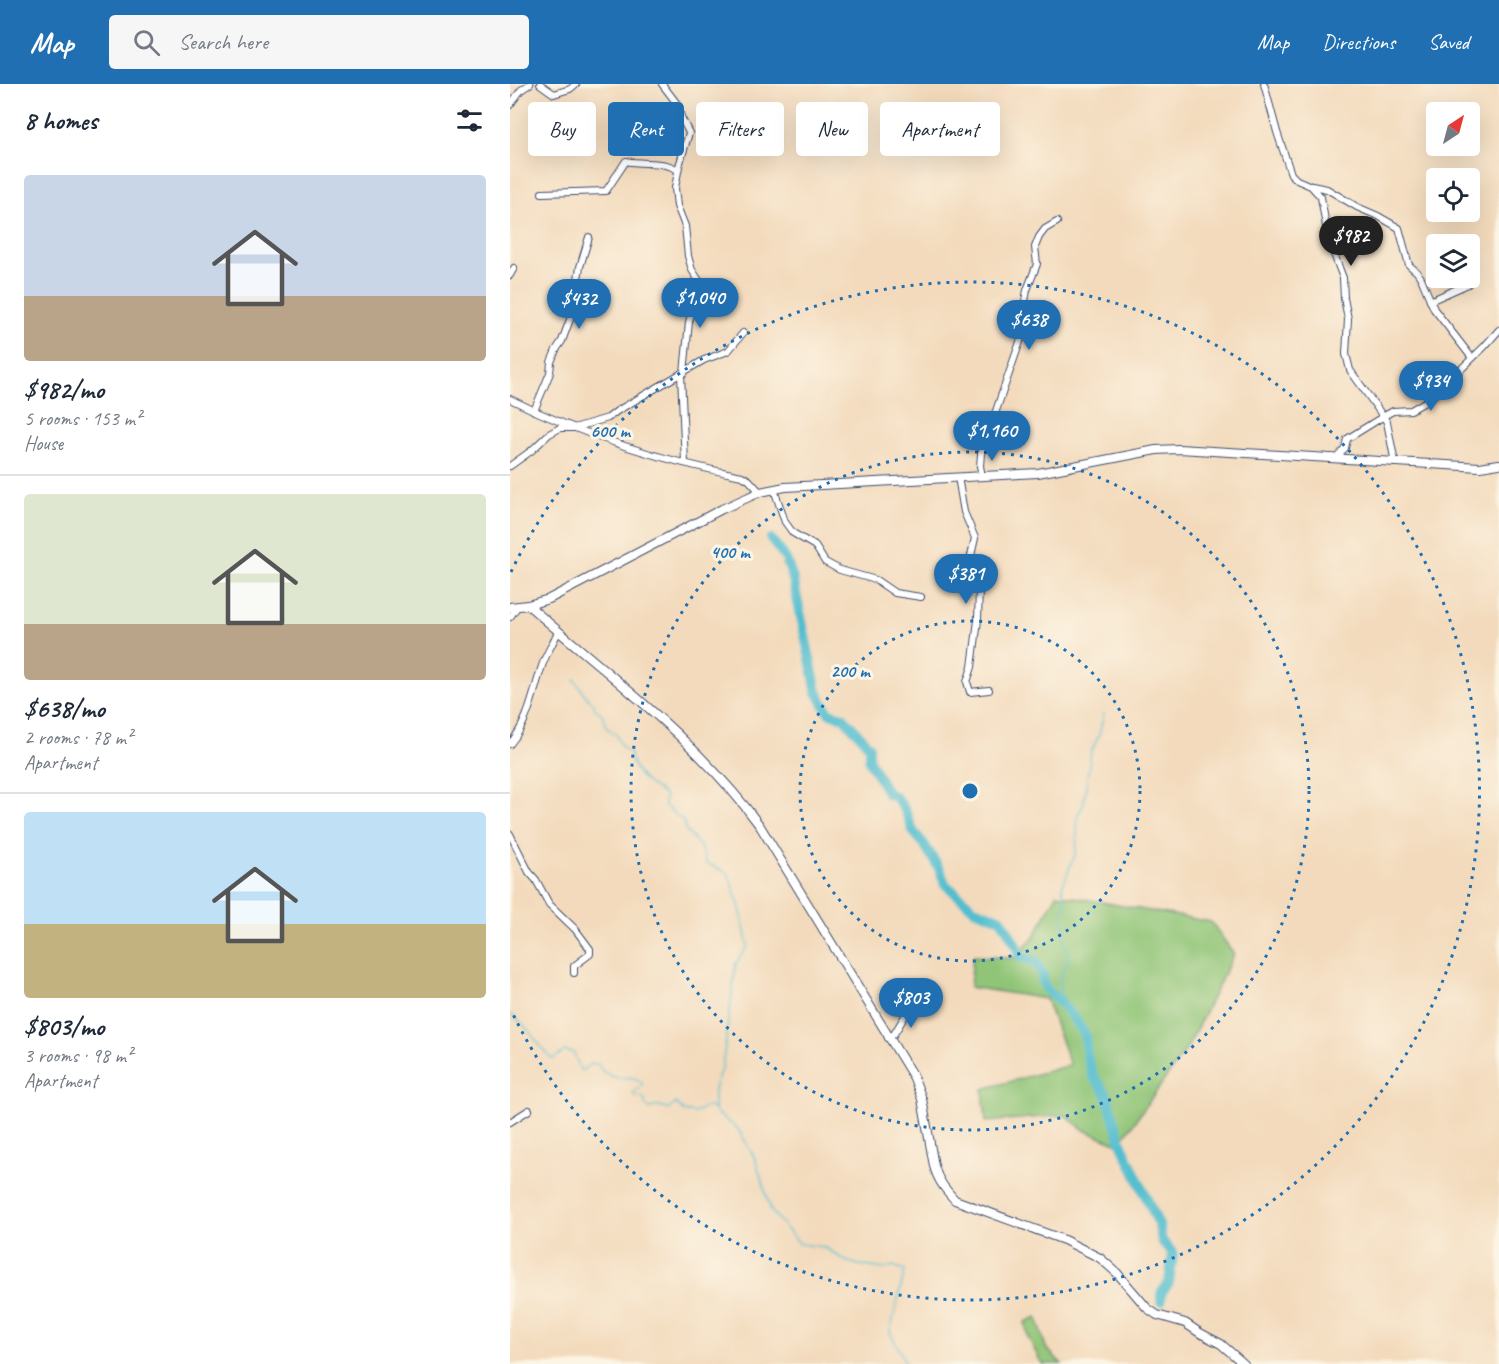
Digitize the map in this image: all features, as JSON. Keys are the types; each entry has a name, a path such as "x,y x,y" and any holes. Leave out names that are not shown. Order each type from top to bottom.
{"street":[{"path":"510,105 521,90 530,84"},
{"path":"540,84 554,94 570,89 576,84"},
{"path":"662,84 678,105 689,133 675,188 677,206 685,226 692,270 700,282 689,322 682,374 685,463"},
{"path":"1264,84 1277,132 1292,174 1297,180 1327,189 1399,228 1409,265 1417,272 1434,309 1472,358"},
{"path":"542,193 606,191 626,160 641,164 669,165 678,171"},
{"path":"1311,186 1321,197 1328,238 1343,278 1348,319 1347,362 1363,389 1384,416 1389,428 1395,463"},
{"path":"982,476 981,454 1022,336 1027,290 1036,264 1035,248 1041,234 1057,222"},
{"path":"534,411 572,314 580,267 589,237"},
{"path":"510,275 514,267"},
{"path":"1430,301 1459,288"},
{"path":"1335,459 1345,448 1347,440 1384,416 1393,411 1417,408 1430,399 1499,330"},
{"path":"510,466 549,434 560,428 574,428 608,418 704,360 728,351 743,333"},
{"path":"510,399 574,428 685,463 742,476 760,492"},
{"path":"510,617 513,607 528,605 570,589 722,509 760,492 774,489 1038,472 1156,450 1200,450 1480,467 1499,464"},
{"path":"958,477 964,512 975,538 970,560 979,587 978,620 972,667 967,682 968,689 970,692 990,690"},
{"path":"774,489 785,522 793,533 815,546 825,562 840,570 876,580 890,591 921,597"},
{"path":"528,605 627,689 736,794 772,843 914,1078 922,1099 937,1177 956,1200 1064,1240 1100,1258 1118,1273 1147,1308 1157,1315 1185,1323 1200,1334 1221,1344 1244,1364"},
{"path":"510,744 523,724 534,700 543,664 558,632"},
{"path":"510,834 529,872 549,904 575,929 590,949 590,954 574,966 574,973"},
{"path":"888,1038 894,1034 914,1001"},
{"path":"510,1122 528,1110"}],"green space":[{"path":"1057,894 1211,922 1234,954 1187,1048 1119,1144 1086,1131 1064,1115 986,1122 983,1089 1070,1065 1046,999 970,987 973,956 1013,958 1034,937"},
{"path":"1037,1317 1046,1348 1062,1364 1042,1364 1028,1337 1025,1322"}],"waterway":[{"path":"771,539 786,559 793,579 817,692 829,713 843,717 869,746 869,760 888,794 895,796 905,810 913,831 940,870 945,884 974,909 1001,919 1020,957 1035,961 1043,975 1046,989 1076,1021 1085,1035 1087,1056 1093,1076 1106,1093 1122,1145 1159,1225 1162,1241 1173,1253 1169,1283 1161,1293 1161,1301"},
{"path":"574,679 588,699 594,703 594,708 602,714 606,727 616,735 622,747 629,752 640,775 663,794 664,805 683,821 686,831 700,846 706,863 728,873 740,908 748,946 736,963 722,1068 714,1090 715,1112 738,1129 755,1158 771,1211 800,1244 824,1247 846,1261 859,1265 884,1269 893,1266 905,1270 890,1332 906,1364"},
{"path":"1062,1005 1064,1000 1060,991 1060,978 1069,957 1063,936 1065,925 1062,915 1066,907 1062,887 1076,852 1078,814 1083,806 1091,752 1099,735 1104,714"},
{"path":"510,1014 553,1059 565,1051 574,1053 580,1070 590,1064 598,1064 602,1071 614,1077 639,1080 642,1086 633,1093 636,1097 641,1096 649,1108 660,1106 669,1109 676,1103 683,1111 695,1113 704,1107 711,1107 714,1110"}]}
